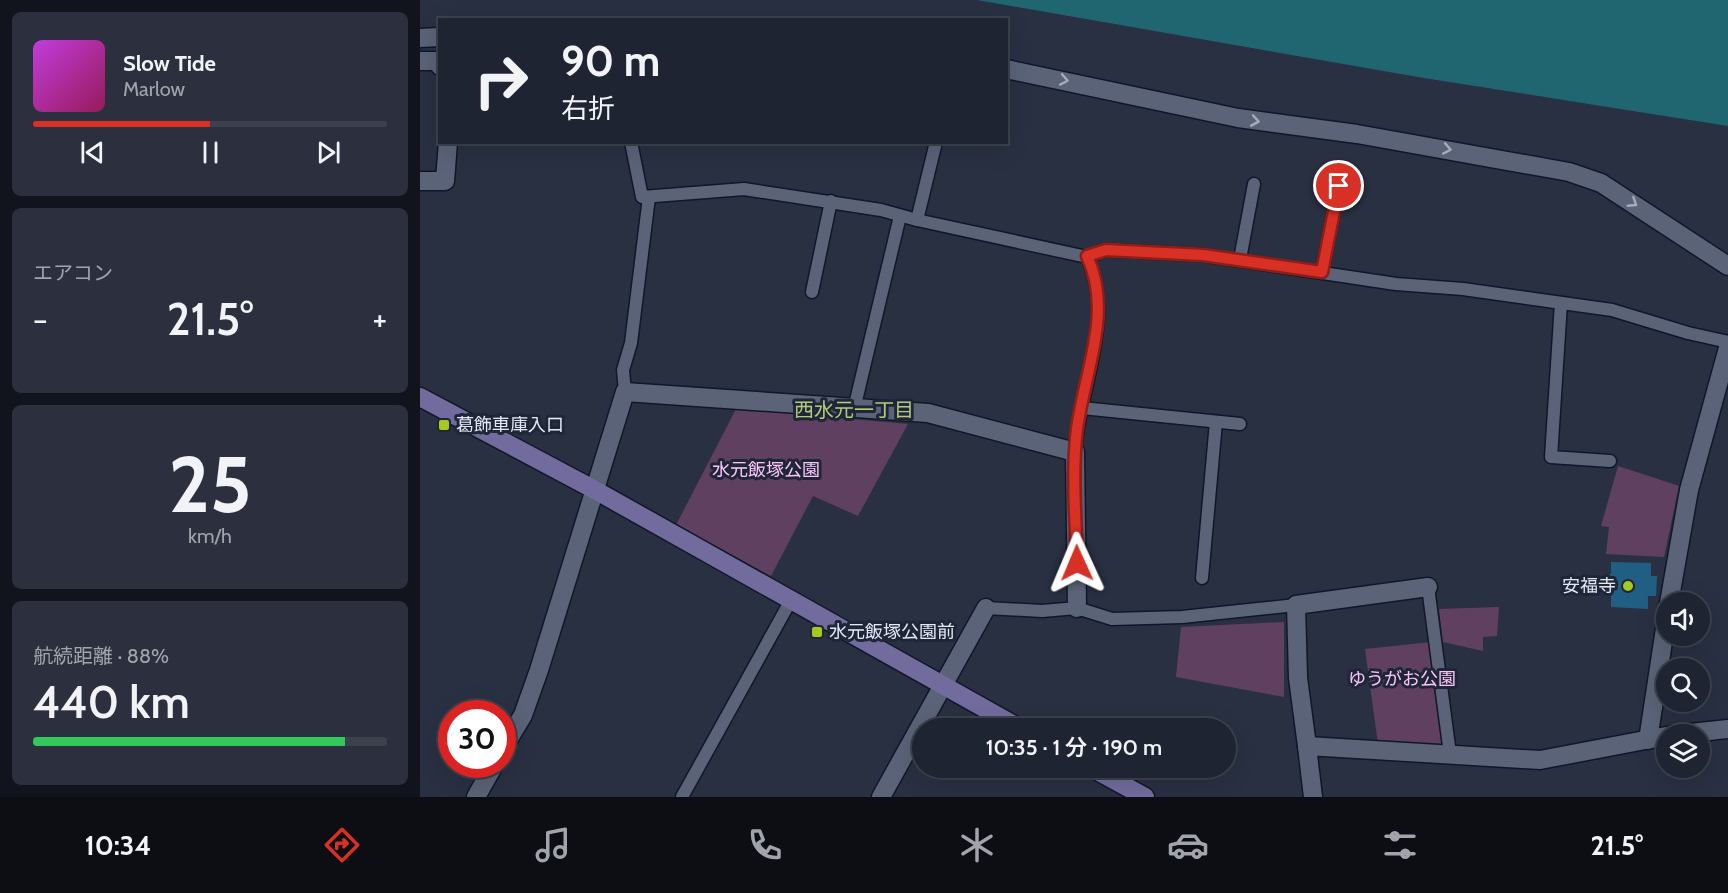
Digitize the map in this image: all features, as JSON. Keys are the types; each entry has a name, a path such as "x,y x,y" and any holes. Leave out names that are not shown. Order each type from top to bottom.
{"street":[{"path":"420,38 438,37"},
{"path":"420,61 438,61"},
{"path":"1008,69 1247,120 1357,134 1569,172 1601,183 1728,266"},
{"path":"420,181 445,181 448,144"},
{"path":"1672,592 1689,490 1728,348"},
{"path":"516,727 523,715 539,670 625,392 928,413 1075,452 1077,608"},
{"path":"420,397 595,490 1001,718"},
{"path":"1313,797 1298,678 1296,605 1428,587"},
{"path":"881,797 986,608"},
{"path":"1648,740 1662,646"},
{"path":"1710,731 1728,729"},
{"path":"1307,746 1540,760 1656,738"},
{"path":"476,797 487,778"},
{"path":"1106,778 1126,792 1145,797"}],"lane":[{"path":"631,144 642,197 744,189 881,210 917,220 1087,256 1106,250 1240,260 1396,284 1462,289 1612,310 1688,333 1728,342"},
{"path":"917,220 936,144"},
{"path":"1240,260 1254,184"},
{"path":"1322,272 1339,186"},
{"path":"625,392 623,370 631,343 649,197"},
{"path":"812,292 831,201"},
{"path":"854,409 900,216"},
{"path":"1075,452 1098,323 1094,271 1087,256"},
{"path":"1562,303 1551,457 1610,461"},
{"path":"1082,408 1240,424"},
{"path":"1202,578 1216,422"},
{"path":"1428,587 1449,754"},
{"path":"682,797 790,600"},
{"path":"986,608 1042,611 1077,608 1112,619 1182,616 1296,605"}],"green space":[{"name":"水元飯塚公園","path":"736,409 908,424 858,516 813,496 771,576 676,525"},
{"path":"1618,466 1679,486 1664,557 1606,554 1609,527 1601,526"},
{"path":"1499,607 1497,636 1483,637 1483,651 1443,642 1439,609"},
{"path":"1284,622 1284,697 1176,677 1181,627"},
{"name":"ゆうがお公園","path":"1431,642 1443,746 1378,744 1365,649"}],"shaded area":[{"path":"977,0 1728,0 1728,126 1424,78"}],"building":[{"path":"1611,562 1651,563 1651,576 1657,576 1656,596 1648,596 1648,609 1611,607 1611,595 1605,594 1606,574 1611,574"}],"place":[{"name":"葛飾車庫入口","path":"444,425"},
{"name":"安福寺","path":"1628,586"},
{"name":"水元飯塚公園前","path":"817,632"}],"district":[{"name":"西水元一丁目","path":"854,410"}],"route":[{"path":"1077,563 1076,434 1098,323 1094,271 1087,256 1106,250 1203,255 1322,272 1339,186"}]}
